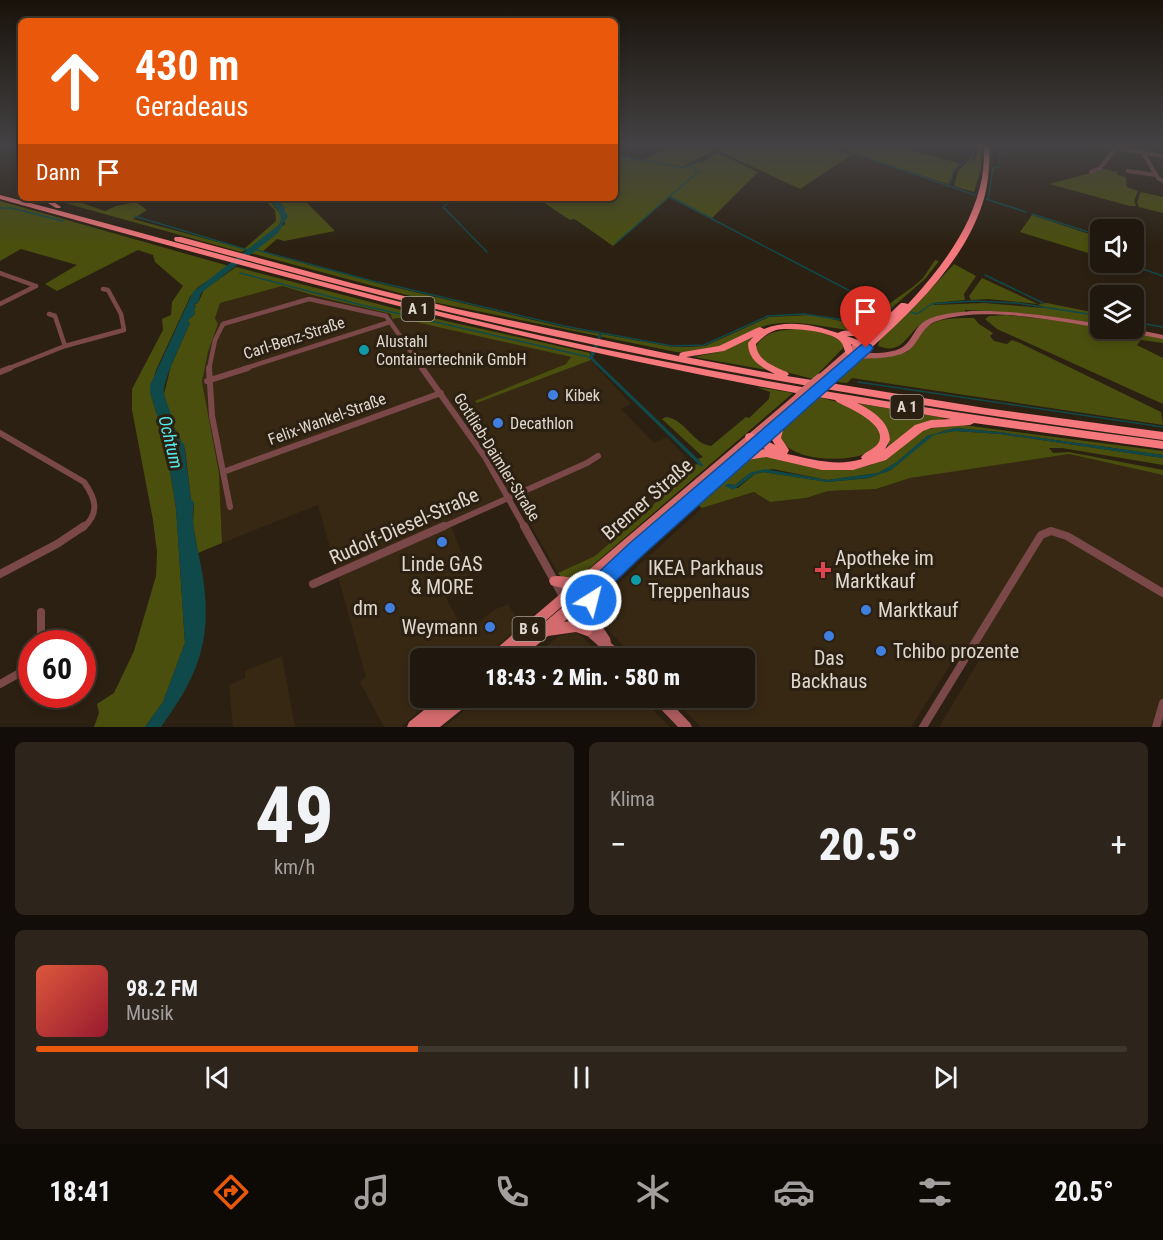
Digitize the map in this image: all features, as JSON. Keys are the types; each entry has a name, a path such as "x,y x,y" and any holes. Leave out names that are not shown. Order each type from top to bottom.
{"highway":[{"name":"B 6","path":"864,345 909,308 948,260 975,213 985,179"},
{"path":"0,191 18,196"},
{"name":"A 1","path":"0,197 247,261 412,308 595,345 814,394 1163,445"},
{"name":"A 1","path":"37,201 234,258"},
{"path":"48,201 58,207"},
{"name":"B 6","path":"864,345 874,331 931,282"},
{"path":"661,354 710,353 775,325 810,325 841,334 864,345"},
{"path":"797,380 758,360 752,348 755,339 767,331 797,327 817,328 841,334 874,331"},
{"path":"841,334 852,355"},
{"name":"A 1","path":"595,345 661,354 947,405 1163,436"},
{"path":"756,440 782,452 829,462 860,460 877,452 885,439 881,424 868,412 814,394"},
{"path":"741,457 759,453 776,454 822,465 853,466 882,457 903,438 931,424 995,421"},
{"path":"780,422 776,435 778,444 800,457"},
{"path":"756,440 776,454"}],"main road":[{"name":"B 6","path":"814,394 825,378 864,345"},
{"name":"Bremer Straße","path":"524,648 593,591 741,457 800,395 825,378"},
{"name":"Bremer Straße","path":"506,648 581,583 814,394"},
{"path":"555,580 570,584 581,583"},
{"path":"547,630 590,626 593,591"},
{"path":"414,727 437,708"},
{"path":"430,727 453,708"}],"street":[{"path":"0,273 36,286"},
{"path":"0,304 36,286"},
{"path":"0,372 65,346 124,330 121,314 108,290 103,289"},
{"path":"230,507 224,485 207,381 221,326 309,299 386,316 390,322"},
{"path":"49,314 55,316 65,346"},
{"path":"852,355 897,352 906,348 927,323 952,317 1006,314 1090,325"},
{"name":"Carl-Benz-Straße","path":"207,381 390,322"},
{"name":"Gottlieb-Daimler-Straße","path":"390,322 485,457 564,598"},
{"path":"1144,333 1163,337"},
{"path":"864,345 883,353"},
{"name":"Felix-Wankel-Straße","path":"223,472 441,393"},
{"path":"0,433 84,482 92,495 95,510 87,525 77,534 0,574"},
{"name":"Rudolf-Diesel-Straße","path":"313,584 587,463 598,456"},
{"path":"923,727 1041,535 1051,531 1066,536 1163,593"},
{"path":"564,598 610,648"},
{"path":"41,612 41,630"},
{"path":"0,684 18,674"},
{"path":"1156,727 1163,703"},
{"path":"668,708 686,727"}],"shaded area":[{"path":"281,286 392,314 392,319 398,318 571,357 566,364 476,401 477,403 590,360 631,404 621,409 654,443 667,437 696,468 595,556 558,573 515,497 451,525 472,582 445,596 465,633 494,610 508,604 521,626 495,648 410,648 410,708 423,708 401,727 384,727 360,682 366,677 318,505 222,543 219,473 202,382 208,352 218,324 215,318 220,303"},
{"path":"1069,454 1163,475 1163,727 939,727 981,657 963,645 911,727 701,727 682,708 755,708 755,648 626,648 598,619 597,603 702,508 755,492 770,502 806,498 828,491 876,489 910,478"},
{"path":"577,632 594,648 544,648 559,636"},
{"path":"282,656 295,727 233,727 229,685 245,678 245,671"},
{"path":"468,708 651,708 670,727 444,727"}],"green space":[{"path":"618,179 751,179 712,218 670,196 613,246 579,222 574,219 570,220 542,201 618,201"},
{"path":"778,179 815,179 800,189"},
{"path":"932,179 951,179 948,184"},
{"path":"956,179 978,179 974,192 954,186"},
{"path":"1068,179 1126,179 1127,187 1138,191 1134,201 1136,206 1130,206 1049,184"},
{"path":"1141,192 1163,197 1163,213 1139,207 1137,202"},
{"path":"0,201 229,266 197,288 190,297 156,370 150,392 161,428 160,435 169,465 176,508 185,643 163,702 145,727 94,727 99,713 97,704 114,693 134,651 156,576 157,552 153,520 132,410 132,389 163,330 162,319 171,315 172,302 183,286 155,262 153,255 138,250 57,291 45,284 77,265 21,249 0,261"},
{"path":"58,201 82,201 82,203 105,211 136,202 147,210 133,219 244,249 276,221 275,210 265,201 270,201 279,212 282,219 280,224 259,243 241,252"},
{"path":"278,201 305,201 335,231 284,241 277,239 262,252 377,283 563,327 673,347 705,346 769,317 811,315 851,323 864,322 914,286 923,278 935,260 939,261 925,279 865,331 796,323 773,324 758,328 718,348 697,352 676,352 433,302 250,253 285,224 284,207"},
{"path":"1032,215 1090,234 1090,254 1020,232"},
{"path":"954,264 976,276 964,294 965,300 933,303 934,305 984,303 1044,308 1038,304 1047,303 1090,312 1090,322 1022,313 965,310 966,314 928,320 894,348 878,346 880,339"},
{"path":"236,267 428,317 590,353 591,360 477,403 475,401 566,364 571,357 398,318 392,319 391,314 282,286 220,303 215,318 218,324 208,352 202,382 219,473 222,543 198,553 193,524 194,502 191,500 185,449 174,427 164,394 171,366 190,323 187,321 195,314 196,306 193,305 198,303 204,290"},
{"path":"982,278 1038,304 988,299 971,300 969,296"},
{"path":"1007,315 1090,326 1090,339 1144,339 1144,335 1163,338 1163,343 1141,340 1137,345 1163,358 1163,404 997,329 985,319 989,316"},
{"path":"974,318 993,333 990,336 994,341 1007,344 1012,340 1020,343 1161,412 1163,425 852,378 847,383 837,382 862,359 907,352 925,329 935,322"},
{"path":"797,329 822,332 841,340 844,347 813,379 773,366 766,362 755,349 767,335"},
{"path":"754,335 750,341 750,351 757,360 773,371 694,357 723,351"},
{"path":"757,387 793,393 579,577 575,580 562,578 558,573 595,556 695,468 696,464 703,466 698,459 703,457 662,419 666,417 679,422 699,441 711,446 746,417 749,418 769,399 770,392"},
{"path":"818,397 849,405 878,425 881,441 867,453 846,458 818,458 793,451 784,444 779,435 786,425"},
{"path":"856,403 945,418 917,425 887,449 888,433 885,426 870,411"},
{"path":"963,425 1163,451 1163,455 999,432 955,428 934,434 955,431 1000,434 1163,458 1163,465 1062,448 1049,448 1053,453 1069,452 1163,470 1163,475 1069,454 910,478 876,489 828,491 806,498 770,502 754,492 702,508 697,504 752,457 761,456 856,468 871,465 886,458 925,429","holes":["934,434 891,470 869,478 828,482 763,472 755,474 738,488 726,486 735,485 750,473 773,469 827,480 878,473 897,462 927,436"]}],"water":[{"name":"Ochtum","path":"270,201 278,201 282,206 287,207 283,208 288,216 278,233 201,293 198,303 193,304 196,306 195,314 187,321 190,322 164,387 174,427 184,444 191,500 194,502 194,528 202,571 206,616 200,654 185,689 161,727 145,727 163,702 185,643 176,508 169,465 160,435 161,428 150,385 193,292 280,224 281,216"},
{"path":"599,334 602,334 593,358 698,459 703,465 701,467 589,358"},
{"path":"955,428 1163,455 1163,458 1000,434 955,431 934,435 891,470 869,478 827,482 763,472 755,474 733,490 725,486 735,485 750,473 765,469 827,480 878,473 897,462 927,436"}],"waterway":[{"path":"616,243 690,179"},
{"path":"928,179 975,195"},
{"path":"949,186 951,179"},
{"path":"988,200 991,179"},
{"path":"670,197 875,304"},
{"path":"988,200 1026,212"},
{"path":"451,201 443,207 487,252"},
{"path":"0,208 11,208 63,221"},
{"path":"1032,214 1090,232"},
{"path":"134,216 248,250"},
{"path":"253,249 376,282"},
{"path":"1144,269 1163,276"},
{"path":"240,273 365,306 589,357"},
{"path":"985,275 1043,303"},
{"path":"378,282 564,326 672,346 704,345 768,316 804,314 857,322 886,306 893,308"},
{"path":"911,312 917,314 932,304 972,301 1017,303 1090,314"},
{"path":"1144,324 1163,327"},
{"path":"858,382 1163,427"}],"place":[{"name":"Alustahl Containertechnik GmbH","path":"364,350"},
{"name":"Kibek","path":"553,395"},
{"name":"Decathlon","path":"498,423"},
{"name":"Linde GAS & MORE","path":"442,542"},
{"name":"Apotheke im Marktkauf","path":"823,570"},
{"name":"IKEA Parkhaus Treppenhaus","path":"636,580"},
{"name":"dm","path":"390,608"},
{"name":"Marktkauf","path":"866,610"},
{"name":"Weymann","path":"490,627"},
{"name":"Das Backhaus","path":"829,636"},
{"name":"Tchibo prozente","path":"881,651"}],"route":[{"path":"591,600 593,591 637,549 866,348"}]}
